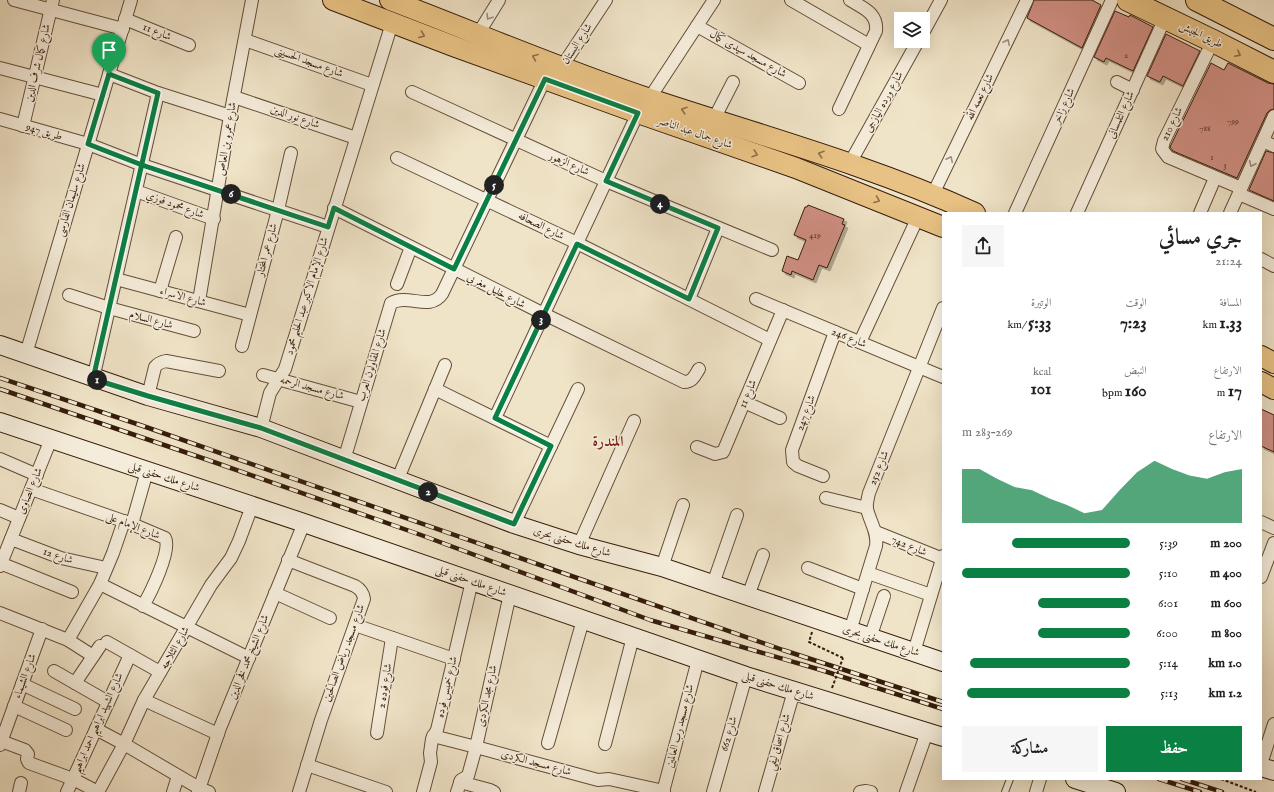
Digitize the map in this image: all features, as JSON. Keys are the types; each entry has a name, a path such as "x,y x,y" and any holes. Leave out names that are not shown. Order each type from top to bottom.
{"highway":[{"name":"طريق الجيش","path":"1128,0 1274,72"},
{"path":"1197,0 1274,39"}],"main road":[{"name":"شارع جمال عبد الناصر","path":"333,0 453,46 545,79 644,106 714,119 850,163 933,194 973,212"},
{"name":"شارع جمال عبد الناصر","path":"395,1 562,68 644,106 942,227"},
{"path":"1262,357 1274,364"},
{"path":"1262,383 1274,389"}],"street":[{"name":"شارع 11","path":"14,0 52,5 124,24 189,45"},
{"name":"شارع سليمان الفارسى","path":"26,354 131,0"},
{"name":"شارع عمرو بن العاص","path":"199,301 219,190 230,116 252,0"},
{"path":"478,34 499,0"},
{"name":"شارع البستان","path":"562,68 606,0"},
{"name":"شارع مسجد سيدى كمال","path":"495,418 606,181 644,106 714,0"},
{"path":"791,0 869,45"},
{"path":"839,109 876,31 877,23 871,13 851,0"},
{"path":"930,20 941,0"},
{"name":"شارع نعمه الله","path":"933,194 1027,0"},
{"name":"شارع زاخر","path":"1015,212 1112,0"},
{"name":"شارع كمال شرف الدين","path":"23,126 52,5"},
{"name":"شارع التلمسانى","path":"1077,212 1165,18"},
{"name":"شارع الإمام الاكبر عبد الحليم محمود","path":"261,428 270,393 280,380 285,369 392,23"},
{"name":"شارع مسجد سيدى كمال","path":"697,26 799,83"},
{"name":"شارع مسجد الحسينى","path":"245,40 372,85"},
{"name":"شارع 210","path":"1213,41 1164,141 1162,149 1168,156 1215,178 1274,209"},
{"name":"شارع ورده اليازجى","path":"850,163 914,48"},
{"path":"0,68 103,95"},
{"path":"109,74 158,93 230,116"},
{"path":"454,269 545,79"},
{"path":"714,119 733,82"},
{"path":"1117,82 1133,90"},
{"name":"شارع الزهور","path":"412,92 606,181 772,250"},
{"path":"93,379 158,93"},
{"name":"شارع نور الدين","path":"234,97 356,138"},
{"path":"1230,212 1240,191 1268,143 1274,116"},
{"name":"طريق 947","path":"0,119 88,144 142,165 328,227"},
{"name":"شارع عمر المختار","path":"242,346 278,210 291,153"},
{"name":"شارع الصحافه","path":"397,158 577,244 770,340"},
{"path":"1200,212 1215,178"},
{"name":"شارع محمود فوزي","path":"136,191 214,218"},
{"name":"شارع خليل مغربي","path":"334,208 411,248 684,382 692,380 699,368"},
{"path":"860,342 918,217"},
{"path":"689,299 718,228"},
{"path":"160,291 176,237"},
{"path":"397,284 411,248"},
{"path":"1262,260 1274,266"},
{"name":"شارع المقاولون العرب","path":"344,460 391,303 397,300 405,299 429,303 438,298 454,269"},
{"name":"شارع الاسراء","path":"116,279 250,315"},
{"name":"شارع السلام","path":"68,295 109,308 194,331"},
{"name":"شارع 246","path":"756,299 942,377"},
{"name":"شارع 11","path":"697,447 715,454 722,452 783,310"},
{"name":"شارع 252","path":"867,508 869,493 942,310"},
{"name":"شارع 247","path":"823,476 798,466 793,462 792,450 835,332"},
{"name":"شارع ملك حفنى بحرى","path":"0,346 93,379 261,428 514,524 579,545 662,567 942,662"},
{"path":"148,396 155,367 162,362 219,371"},
{"path":"398,481 444,365"},
{"name":"شارع مسجد الرحمه","path":"263,375 361,402"},
{"path":"435,389 551,446"},
{"path":"514,524 578,389"},
{"path":"744,402 780,418"},
{"path":"579,545 634,421"},
{"name":"شارع ملك حفنى قبلى","path":"0,422 304,523 698,660 935,735"},
{"name":"شارع الصاوى","path":"0,564 51,439"},
{"path":"0,459 37,475"},
{"path":"68,640 100,584 106,568 128,523 146,471"},
{"name":"شارع الإمام على","path":"31,489 128,523 162,536 167,541 159,573 152,590 142,606"},
{"path":"826,498 867,508 876,532 876,546 850,631"},
{"path":"662,567 683,505"},
{"name":"شارع الثلاجه","path":"98,792 124,744 144,700 211,585 231,558 240,541 252,506"},
{"path":"0,510 19,518"},
{"path":"713,584 737,516"},
{"path":"1262,522 1274,528"},
{"name":"شارع الشيخ محمد فخر الدين","path":"202,791 218,734 304,523"},
{"name":"شارع 742","path":"876,532 942,558"},
{"name":"شارع 12","path":"11,539 61,558 106,568"},
{"path":"1262,574 1274,543"},
{"path":"748,596 764,555"},
{"name":"شارع مسجد رياض الصالحين","path":"288,560 355,586 360,589 364,599 332,686 299,792"},
{"path":"914,652 942,561"},
{"path":"0,564 72,592"},
{"path":"808,568 863,589"},
{"path":"868,573 931,595"},
{"name":"شارع خميس فوده","path":"423,792 431,762 430,753 433,736 437,730 472,581"},
{"path":"100,584 249,658"},
{"path":"275,593 330,618"},
{"name":"شارع مجد الكردى","path":"459,787 462,778 466,778 468,776 476,747 510,594"},
{"path":"870,638 884,596"},
{"path":"0,613 68,640 130,655 160,672"},
{"path":"548,743 583,620"},
{"path":"355,625 454,659"},
{"name":"شارع الشيماء","path":"1,743 42,629"},
{"path":"605,744 633,637"},
{"name":"شارع فوده 2","path":"377,733 392,638"},
{"path":"75,683 100,648"},
{"name":"شارع الشهيد ابراهيم احمد ابراهيم","path":"67,792 130,655"},
{"name":"شارع مسجد رب العالمين","path":"663,792 698,660"},
{"path":"54,671 108,702"},
{"name":"شارع 662","path":"713,792 746,676"},
{"path":"22,684 75,709"},
{"name":"شارع اسحاق ليفي","path":"766,792 794,691"},
{"path":"144,700 218,734"},
{"path":"14,706 66,730"},
{"path":"1262,763 1274,724"},
{"path":"96,729 202,791"},
{"path":"906,792 935,735"},
{"name":"شارع مسجد الكردى","path":"433,736 598,780 609,779 663,792"},
{"path":"1,743 25,750 28,754 27,759 29,763 73,779 98,792"},
{"path":"307,765 386,792"},
{"path":"1262,766 1274,771"},
{"path":"173,792 178,776"},
{"path":"1036,792 1040,780"},
{"path":"1078,780 1106,791"},
{"path":"459,787 490,790 494,792"},
{"path":"860,792 871,792"}],"lane":[{"path":"1005,792 1010,780"}],"path":[{"path":"808,642 843,658 832,688"},
{"path":"1224,780 1256,792"}],"building":[{"path":"1034,0 1092,0 1101,5 1082,48 1027,18"},
{"path":"1115,11 1129,17 1130,15 1153,27 1133,71 1106,58 1104,62 1094,57"},
{"path":"1166,34 1200,51 1183,86 1163,76 1160,82 1147,76"},
{"path":"1211,63 1224,70 1228,63 1268,83 1274,84 1274,109 1267,113 1237,178 1173,151 1170,147"},
{"path":"1266,151 1274,153 1274,201 1249,190"},
{"path":"808,205 844,219 842,224 845,225 827,268 819,265 813,280 792,271 791,275 782,271 787,256 798,260 806,240 794,235 805,207"},
{"path":"1262,409 1274,415 1274,452 1262,446"}],"railway":[{"path":"0,378 143,426 783,650 942,702"},
{"path":"0,389 421,535 650,620 821,670 942,709"},
{"path":"1162,780 1200,792"},
{"path":"1185,780 1222,792"}],"district":[{"name":"المندرة","path":"608,441"}],"route":[{"path":"109,74 88,144 142,165 328,227 334,208 454,269 545,79 638,113 606,181 718,228 689,299 577,244 495,418 551,446 514,524 261,428 93,379 142,165 158,93 109,74"}]}
